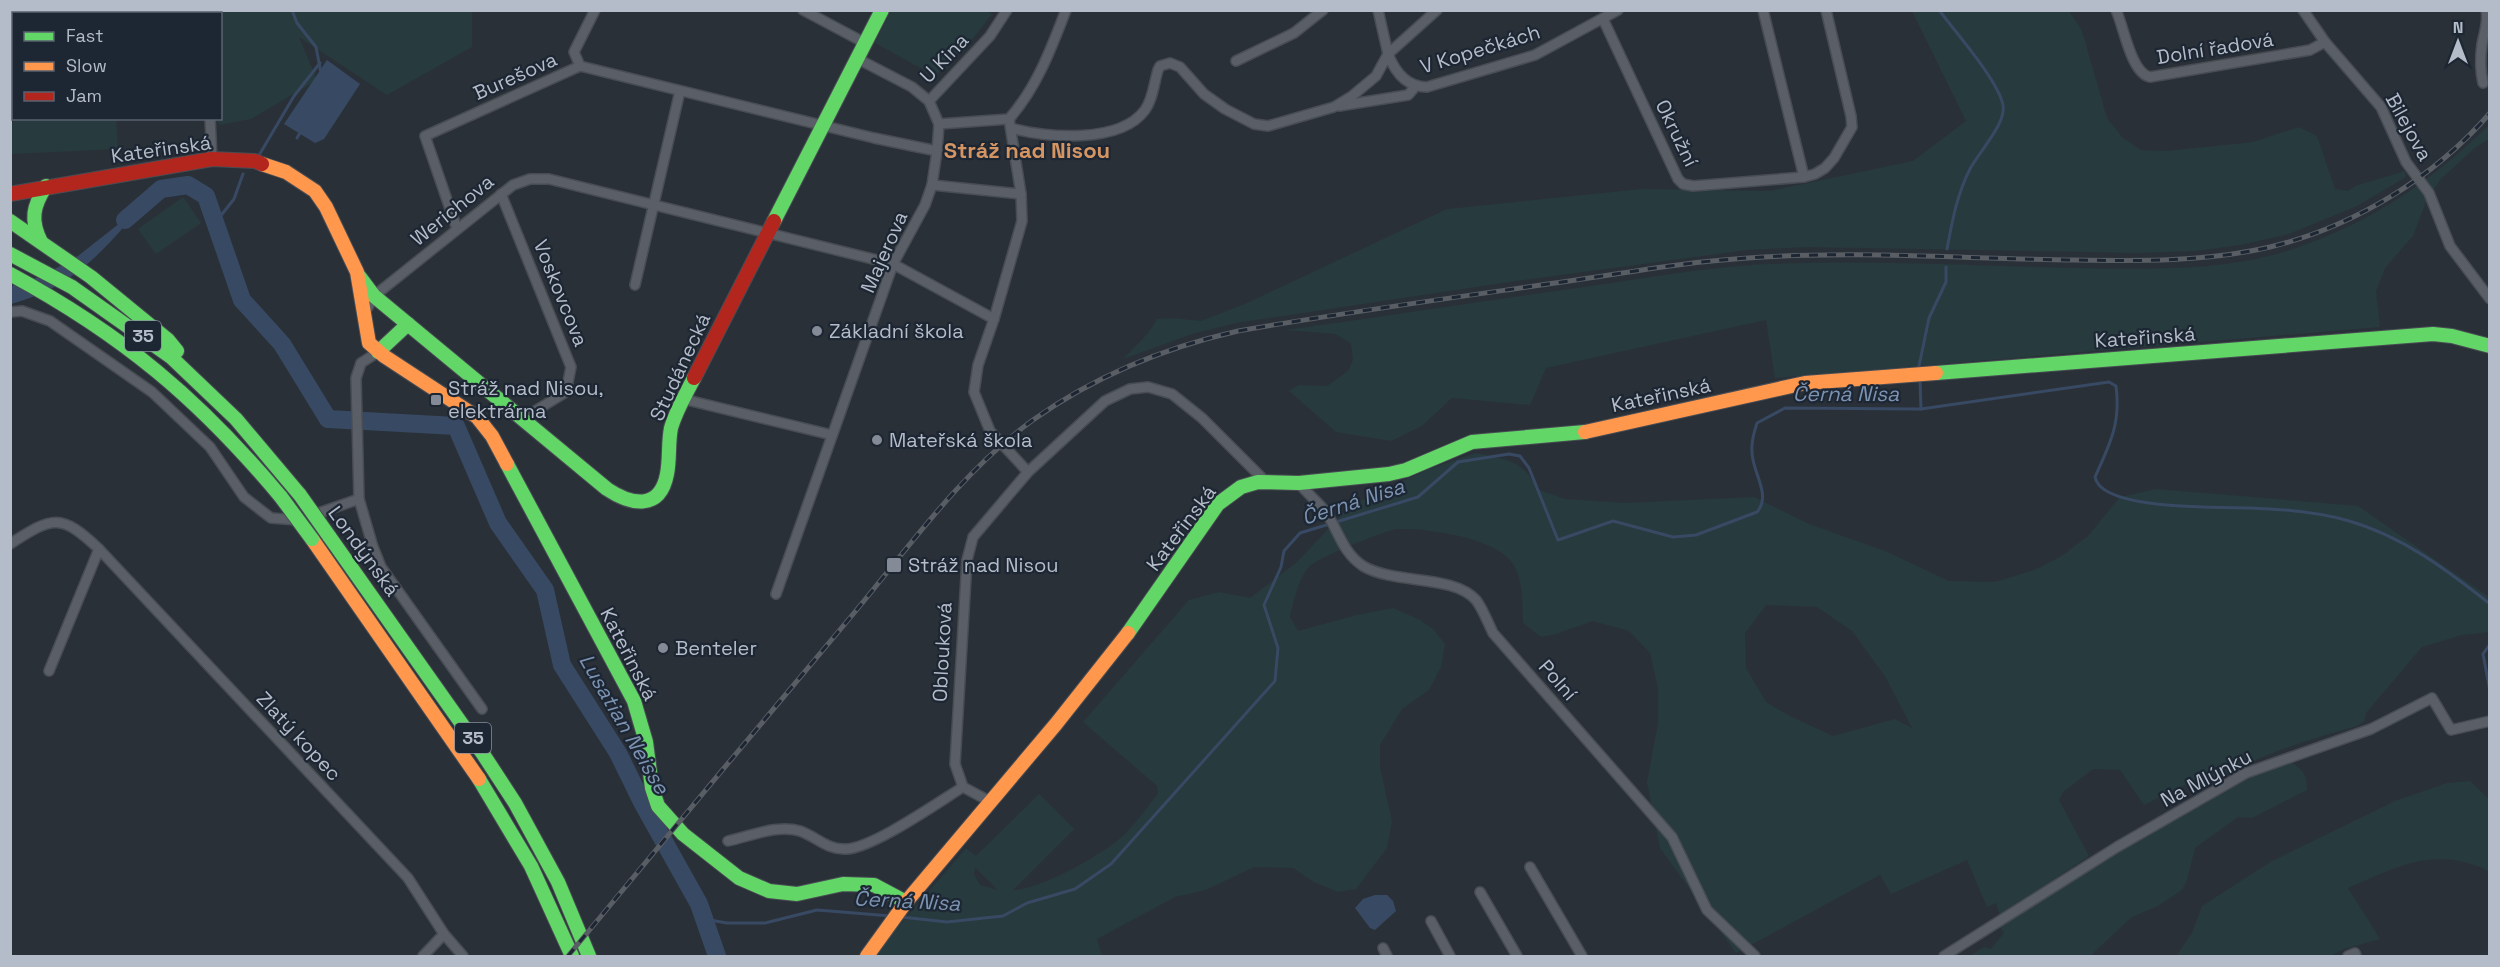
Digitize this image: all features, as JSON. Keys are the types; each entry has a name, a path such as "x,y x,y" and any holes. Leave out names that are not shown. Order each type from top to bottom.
{"main road":[{"name":"Studánecká","path":"357,272 374,296 607,489 623,499 640,502 653,498 663,486 671,430 683,399 882,10"},
{"name":"Kateřinská","path":"10,194 212,159 255,161 286,172 315,191 326,207 357,272 369,343 378,352 477,417 492,436 634,701 646,742 652,788 658,806 664,815 683,834 739,878 769,891 797,894 843,884 874,885 906,902 991,802 1134,625 1218,504 1241,487 1266,482 1299,483 1389,474 1406,470 1472,442 1574,434 1805,383 2433,334 2452,336 2490,346"},
{"path":"41,243 35,232 32,217 35,204 46,186"},
{"path":"10,222 90,277 168,340 209,391"},
{"name":"Londýnská","path":"14,255 72,286 156,345 209,391 236,419 300,495 483,753 515,803 558,882 589,957"},
{"name":"Londýnská","path":"10,274 54,296 94,321 165,374 216,422 280,497 312,539 488,791 531,866 572,957"},
{"path":"378,352 408,324"},
{"path":"867,957 906,902"}],"street":[{"path":"580,66 574,52 595,10"},
{"path":"803,10 865,43"},
{"name":"U Kina","path":"929,100 990,36 1007,10"},
{"path":"1028,472 990,431 974,392 978,365 994,319 1022,221 1021,194 1010,124 1033,86 1066,10"},
{"path":"1236,61 1294,33 1323,10"},
{"path":"1378,10 1388,54 1437,10"},
{"name":"V Kopečkách","path":"1388,54 1399,74 1415,87 1427,87 1535,55 1618,10"},
{"path":"1763,10 1804,177"},
{"name":"Okružní","path":"1603,19 1678,179 1683,184 1693,186 1804,177 1815,174 1829,163 1852,127 1850,106 1826,10"},
{"name":"Dolní řadová","path":"2116,10 2136,68 2144,75 2150,76 2310,50 2325,42"},
{"name":"Bilejova","path":"2303,10 2325,42 2381,107 2406,162 2429,193 2450,246 2490,299"},
{"path":"2483,83 2480,69 2481,46 2488,16 2486,10"},
{"name":"V Kopečkách","path":"1334,107 1362,89 1376,76 1388,54"},
{"name":"U Kina","path":"858,59 912,87 929,100 939,124"},
{"name":"V Kopečkách","path":"1010,124 1051,136 1108,131 1123,126 1147,108 1160,66 1170,63 1180,67 1208,98 1242,119 1268,126 1334,107 1408,95 1415,87"},
{"name":"Burešova","path":"457,229 425,136 580,66 937,151"},
{"path":"635,285 680,91"},
{"path":"210,120 212,159"},
{"path":"939,124 1010,124"},
{"name":"Majerova","path":"776,594 893,264 925,205 932,185 939,124"},
{"name":"Werichova","path":"364,314 374,296 513,184 530,179 549,179 893,264 994,319"},
{"path":"932,185 1021,194"},
{"name":"Voskovcova","path":"501,194 572,367 566,392 522,419"},
{"path":"10,312 22,311 50,321 152,392 210,447 244,497 271,518 297,520 359,499"},
{"path":"378,352 361,363 357,378 359,499 381,567 482,709"},
{"name":"Oblouková","path":"963,787 955,764 969,546 980,527 1028,472 1105,401 1130,389 1148,387 1172,394 1202,418 1266,482"},
{"path":"683,399 832,435"},
{"name":"Polní","path":"1299,483 1326,513 1347,551 1365,566 1377,572 1406,580 1443,583 1471,596 1477,602 1493,633 1672,837 1707,910 1755,957"},
{"name":"Zlatý kopec","path":"10,544 33,529 56,521 76,527 408,878 444,934 463,957"},
{"path":"50,670 99,549"},
{"name":"Na Mlýnku","path":"1944,957 2117,847 2246,773 2371,729 2432,698 2451,730 2490,721"},
{"path":"729,841 790,829 803,832 829,847 846,849 866,846 963,787 991,802"},
{"path":"1530,867 1582,957"},
{"path":"1480,892 1517,957"},
{"path":"1431,921 1450,957"},
{"path":"423,957 444,934"},
{"path":"2348,957 2355,953 2356,957"}],"green space":[{"path":"472,11 472,47 387,95 299,37 317,80 251,119 220,125 217,120 222,120 222,12 114,12"},
{"path":"891,11 986,11 992,14 974,37 935,76 875,43"},
{"path":"1912,11 2069,11 2081,29 2107,118 2123,138 2141,150 2167,151 2253,142 2299,127 2317,136 2335,189 2348,191 2355,186 2405,171 2406,177 2357,206 2289,234 2240,245 2196,251 2139,253 1806,247 1747,250 1509,282 1236,323 1192,334 1123,359 1146,335 1157,319 1201,321 1247,303 1447,209 1642,189 1769,191 1913,161 1966,121"},
{"path":"14,120 116,120 118,149 11,154 11,126"},
{"path":"2489,125 2489,139 2476,147 2441,179 2427,199 2413,236 2385,268 2376,291 2380,327 1775,378 1766,320 1546,368 1530,405 1452,398 1423,425 1391,441 1336,432 1289,391 1299,385 1327,386 1348,371 1353,360 1351,343 1335,334 1286,330 1710,269 1793,263 2160,268 2216,265 2270,256 2296,248 2351,225 2400,198 2467,146"},
{"path":"183,197 201,223 156,254 138,229"},
{"path":"1476,453 1496,457 1520,466 1532,479 1537,489 1565,499 1625,503 1754,497 1809,524 1885,551 1949,581 1995,582 2037,569 2063,555 2088,536 2120,497 2156,489 2358,506 2489,597 2489,632 2462,635 2422,647 2366,713 2364,721 2357,726 2257,759 2202,790 2191,782 2144,805 2120,770 2093,769 2063,792 2059,800 2089,856 2000,916 1996,903 1987,907 1967,860 1891,894 1880,875 1736,953 1660,848 1647,782 1658,723 1658,688 1650,653 1629,631 1593,621 1541,637 1523,623 1519,578 1513,564 1505,555 1492,547 1461,536 1426,530 1391,530 1338,551 1310,566 1300,583 1290,617 1298,631 1393,608 1420,620 1433,629 1445,644 1441,667 1429,690 1402,709 1380,745 1380,767 1392,821 1387,848 1356,889 1338,892 1314,882 1293,868 1254,867 1206,890 1175,897 1097,939 1102,956 873,956 966,848 976,856 1039,794 1074,829 1013,890 1039,884 1055,877 1116,842 1158,794 1157,786 1083,722 1189,600 1219,592 1250,598 1297,562 1351,505 1429,469","holes":["1766,605 1817,607 1852,631 1885,676 1912,728 1895,719 1833,736 1766,702 1746,668 1745,633","975,867 998,890 980,885 974,874"]},
{"path":"2292,763 2304,774 2307,790 2252,818 2238,817 2195,848 2187,880 2182,890 2158,906 2132,917 2090,956 1970,956 1984,947 1991,949 2004,933 2000,927 2124,847 2248,776"},
{"path":"2470,781 2489,799 2489,872 2464,862 2434,859 2390,870 2348,888 2380,939 2344,949 2330,956 2176,956 2192,933 2202,906 2272,861 2395,801 2447,783"}],"water":[{"path":"327,60 360,84 324,139 315,143 284,124"},
{"path":"144,204 101,252 86,265 53,288 11,304 11,286 42,276 78,256"},
{"path":"1375,895 1387,895 1393,901 1396,911 1375,930 1370,928 1355,908 1363,899"}],"waterway":[{"path":"292,10 297,23 316,47 321,73"},
{"path":"1939,10 1985,70 2000,95 2003,105 2001,120 1970,169 1958,198 1947,249"},
{"path":"258,157 294,96 320,63"},
{"path":"297,138 301,131"},
{"path":"215,223 234,199 243,174"},
{"name":"Lusatian Neisse","path":"125,220 161,189 188,185 206,196 242,300 282,344 328,419 456,426 498,523 545,590 562,665 618,753 642,802 699,904 717,956"},
{"path":"1919,366 1929,318 1946,282 1946,267"},
{"path":"1920,381 1921,409"},
{"name":"Černá Nisa","path":"901,917 947,922 1003,916 1027,903 1075,889 1111,864 1275,681 1278,648 1264,605 1281,567 1284,551 1300,533 1418,497 1458,462 1509,454 1520,456 1529,468 1558,540 1613,521 1673,537 1696,535 1757,512 1763,498 1753,460 1754,433 1757,423 1785,408 1921,409 2109,382 2116,386 2117,411 2110,443 2095,477 2102,488 2118,496 2164,505 2287,510 2349,521 2369,527 2423,555 2490,604"},
{"path":"2490,644 2483,654 2490,691"},
{"name":"Černá Nisa","path":"704,919 727,923 765,923 817,910 891,916"}],"railway":[{"path":"568,956 960,486 1007,440 1033,420 1081,390 1131,365 1183,346 1238,331 1698,262 1830,255 2148,260 2197,258 2246,252 2301,238 2332,227 2390,197 2444,159 2490,113"}],"traffic: fast":[{"path":"774,221 882,10"},
{"path":"41,242 35,227 34,213 46,186"},
{"path":"10,221 91,277 168,340 177,351"},
{"path":"10,254 72,287 171,357 236,419 300,495"},
{"path":"10,274 88,321 157,372 220,429 281,497"},
{"path":"359,276 374,296 607,489 626,499 635,501 651,499 663,486 668,468 671,428 678,408 694,378"},
{"path":"378,352 408,324"},
{"path":"1936,373 2433,334 2452,336 2490,346"},
{"path":"1128,633 1218,504 1241,487 1258,482 1299,483 1389,474 1406,470 1472,442 1585,432"},
{"path":"507,464 634,701 646,742 652,788 658,806 683,834 739,878 769,891 797,894 843,884 874,885 906,902"},
{"path":"300,495 329,536"},
{"path":"281,497 312,539"},
{"path":"329,536 515,803 558,882 589,956"},
{"path":"479,779 531,866 572,956"}],"traffic: slow":[{"path":"262,164 286,172 315,191 326,207 357,272 369,343 384,356 477,417 492,436 507,464"},
{"path":"1585,432 1805,383 1936,373"},
{"path":"312,539 479,779"},
{"path":"867,956 906,902 1056,724 1128,633"}],"traffic: jam":[{"path":"10,194 212,159 255,161 262,164"},
{"path":"694,378 774,221"}],"place":[{"name":"Základní škola","path":"817,331"},
{"name":"Stráž nad Nisou, elektrárna","path":"436,400"},
{"name":"Mateřská škola","path":"877,440"},
{"name":"Stráž nad Nisou","path":"894,565"},
{"name":"Benteler","path":"663,648"}],"district":[{"name":"Stráž nad Nisou","path":"1027,150"}]}
